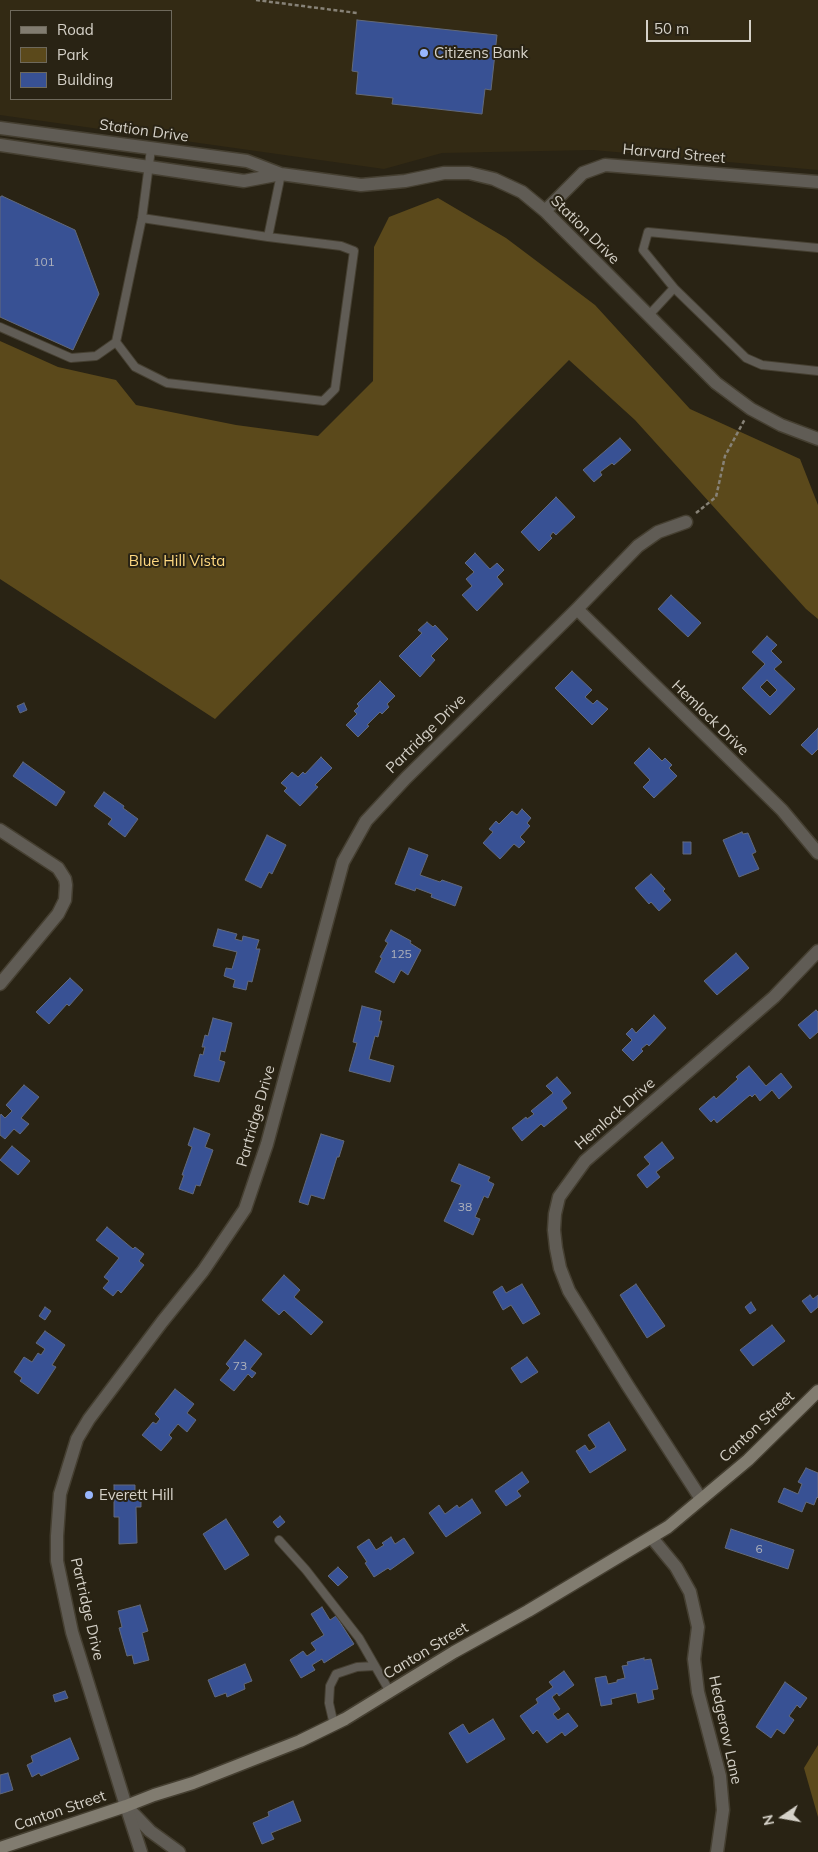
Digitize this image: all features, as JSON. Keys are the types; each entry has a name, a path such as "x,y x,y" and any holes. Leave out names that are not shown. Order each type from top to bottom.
{"main road":[{"name":"Canton Street","path":"0,1848 199,1781 300,1741 334,1725 454,1652 652,1538 748,1460 818,1391"}],"street":[{"name":"Station Drive","path":"0,128 247,161 282,174 361,185 405,181 444,173 469,173 494,179 522,192 545,211 716,382 751,410 818,439"},
{"name":"Station Drive","path":"0,145 244,181 282,174"},
{"name":"Harvard Street","path":"545,211 583,173 605,165 818,182"},
{"name":"Partridge Drive","path":"141,1852 72,1632 57,1560 60,1494 77,1440 89,1419 203,1271 245,1209 267,1144 342,862 366,821 445,737 577,609 638,546 658,532 686,522"},
{"name":"Hemlock Drive","path":"577,609 782,810 818,853"},
{"path":"0,830 58,868 65,879 66,886 65,900 58,914 0,984"},
{"name":"Hemlock Drive","path":"700,1500 569,1290 560,1268 554,1230 559,1197 585,1162 774,997 818,951"},
{"name":"Hedgerow Lane","path":"652,1538 676,1567 690,1592 698,1627 694,1659 698,1692 720,1776 724,1810 717,1852"},
{"path":"126,1806 150,1831 179,1852"}],"lane":[{"path":"0,327 71,358 96,356 116,342 142,218 151,149"},
{"path":"268,238 282,174"},
{"path":"116,342 135,367 167,384 323,401 336,390 354,250 341,246 268,238 142,218"},
{"path":"818,248 648,232 643,250 674,288 746,358 762,365 818,370"},
{"path":"649,315 674,288"},
{"path":"280,1540 359,1638 390,1692"},
{"path":"334,1725 329,1703 330,1686 336,1674 357,1667 375,1666"}],"path":[{"path":"256,0 357,13"},
{"path":"686,522 716,497 724,456 751,410"}],"shaded area":[{"path":"0,0 818,0 818,170 593,150 442,153 384,169 0,115"}],"green space":[{"name":"Blue Hill Vista","path":"438,198 506,238 595,305 690,409 800,459 818,505 818,619 806,609 635,420 569,360 215,719 0,579 0,341 58,367 116,380 136,405 236,425 318,436 373,381 374,247 389,217"},
{"path":"818,1745 818,1817 804,1768"}],"building":[{"name":"Citizens Bank","path":"357,20 497,35 491,90 485,89 482,114 392,104 393,98 356,94 358,72 352,71"},
{"path":"2,196 75,230 99,294 73,350 0,317 0,197"},
{"path":"620,438 631,450 614,465 612,463 600,472 602,475 594,482 583,470"},
{"path":"556,497 575,517 556,535 553,532 550,536 552,538 539,551 521,532"},
{"path":"475,553 490,569 497,563 504,570 497,577 503,584 477,611 462,595 472,586 466,579 474,572 465,563"},
{"path":"671,595 701,623 688,637 658,609"},
{"path":"427,622 433,627 435,625 448,639 431,656 435,660 420,677 399,656 422,633 418,630"},
{"path":"767,636 777,645 771,651 782,662 774,669 795,689 770,715 742,688 765,664 752,652","holes":["767,680 777,690 770,697 760,687"]},
{"path":"572,671 592,690 585,697 593,704 597,700 608,709 592,725 555,688"},
{"path":"380,681 395,696 387,704 389,707 382,714 380,712 358,737 346,725 357,714 354,711 359,706 357,704"},
{"path":"24,703 27,710 20,713 17,706"},
{"path":"818,728 818,749 812,755 801,745"},
{"path":"649,748 662,761 665,758 672,765 669,768 677,776 654,798 643,787 650,780 634,763"},
{"path":"321,757 332,768 315,785 318,787 300,806 284,791 287,788 281,783 292,772 298,777 303,772 305,774"},
{"path":"23,762 65,792 56,806 13,776"},
{"path":"104,792 138,819 125,837 108,824 112,819 94,806"},
{"path":"522,809 531,818 527,823 530,826 520,837 525,842 519,848 514,844 500,859 483,843 493,832 489,829 496,821 499,824 512,811 517,815"},
{"path":"742,832 743,834 748,833 756,852 752,854 759,869 739,877 723,840"},
{"path":"267,835 286,845 272,874 269,872 261,888 245,880"},
{"path":"683,842 691,842 691,854 683,854"},
{"path":"409,848 428,855 420,875 462,887 455,906 431,897 432,894 416,888 415,891 395,884"},
{"path":"651,874 665,889 663,891 671,900 659,911 651,902 649,904 635,888"},
{"path":"218,929 237,934 235,939 242,941 243,936 259,940 256,949 260,949 252,982 248,981 246,990 233,987 235,980 224,976 226,968 232,969 237,952 213,946"},
{"path":"391,930 411,941 410,943 421,950 408,975 401,970 394,983 375,972 382,958 380,957 388,943 385,941"},
{"path":"736,953 749,968 717,995 704,981"},
{"path":"70,978 83,990 49,1024 36,1012"},
{"path":"362,1006 381,1011 379,1021 382,1021 378,1037 375,1036 369,1059 394,1066 390,1082 349,1071 357,1043 353,1042"},
{"path":"816,1010 818,1012 818,1032 810,1039 798,1025"},
{"path":"654,1015 666,1028 649,1046 647,1044 641,1049 643,1051 633,1061 622,1050 632,1040 626,1034 632,1028 636,1033"},
{"path":"213,1018 232,1023 225,1052 221,1051 219,1060 225,1062 219,1082 194,1076 200,1054 203,1055 205,1047 202,1047 205,1035 208,1036"},
{"path":"749,1066 766,1086 781,1073 792,1087 779,1099 772,1090 760,1101 755,1094 752,1097 750,1095 717,1123 714,1119 711,1122 699,1109 714,1096 716,1099"},
{"path":"557,1077 571,1093 562,1101 567,1108 544,1127 541,1124 522,1141 512,1128 526,1117 527,1119 534,1114 531,1111 553,1093 546,1086"},
{"path":"24,1085 39,1097 21,1118 29,1124 20,1134 14,1129 5,1139 0,1135 0,1116 1,1114 5,1118 12,1111 6,1105"},
{"path":"194,1128 210,1134 205,1147 213,1150 200,1186 196,1185 193,1194 179,1189 192,1147 188,1145"},
{"path":"321,1134 344,1141 324,1199 311,1195 308,1205 299,1202"},
{"path":"662,1142 674,1158 656,1172 660,1177 647,1188 637,1175 650,1164 644,1157"},
{"path":"12,1146 30,1161 18,1175 0,1160"},
{"path":"459,1164 490,1177 488,1181 494,1184 488,1198 484,1196 475,1217 480,1219 473,1235 444,1221 461,1185 451,1181"},
{"path":"107,1227 133,1249 135,1247 144,1254 139,1261 144,1265 121,1293 118,1290 113,1296 103,1288 109,1281 104,1277 119,1258 96,1240"},
{"path":"284,1275 300,1290 294,1297 323,1322 311,1335 284,1310 279,1315 262,1300"},
{"path":"522,1284 540,1314 523,1324 511,1305 503,1310 493,1292 502,1286 506,1293"},
{"path":"636,1284 665,1326 647,1338 620,1295"},
{"path":"810,1295 813,1299 818,1295 818,1307 811,1313 802,1301"},
{"path":"751,1302 756,1310 750,1314 745,1307"},
{"path":"45,1307 51,1311 45,1320 39,1316"},
{"path":"772,1325 785,1341 753,1366 740,1350"},
{"path":"45,1331 65,1345 52,1365 56,1367 38,1394 20,1381 22,1378 14,1372 24,1357 32,1362 38,1353 41,1355 45,1349 36,1343"},
{"path":"245,1340 262,1354 250,1369 256,1373 252,1378 248,1374 234,1391 220,1380 230,1368 226,1364"},
{"path":"527,1357 538,1372 521,1383 511,1368"},
{"path":"175,1389 194,1404 187,1413 196,1420 187,1432 178,1424 169,1435 172,1438 161,1451 142,1435 153,1422 156,1424 160,1419 155,1414"},
{"path":"609,1422 626,1450 590,1473 576,1451 585,1445 589,1451 596,1447 588,1435"},
{"path":"806,1468 818,1473 818,1498 814,1505 806,1502 802,1512 778,1502 784,1488 798,1494 802,1484 798,1482"},
{"path":"522,1472 529,1482 517,1491 521,1496 506,1506 495,1491"},
{"path":"114,1485 135,1485 135,1496 141,1496 141,1507 136,1507 137,1543 119,1544 119,1517 114,1517"},
{"path":"472,1499 481,1513 446,1537 429,1513 439,1505 445,1514 457,1505 459,1508"},
{"path":"280,1516 285,1522 278,1528 273,1522"},
{"path":"226,1519 249,1555 225,1570 203,1534"},
{"path":"731,1529 794,1550 788,1569 725,1548"},
{"path":"391,1537 395,1544 404,1538 414,1553 390,1570 388,1568 374,1577 357,1547 369,1539 376,1550"},
{"path":"338,1567 348,1577 338,1586 328,1576"},
{"path":"140,1605 148,1631 142,1633 149,1660 134,1664 132,1655 127,1656 119,1628 122,1627 118,1611"},
{"path":"322,1607 330,1620 336,1616 354,1644 324,1663 322,1659 312,1665 315,1670 301,1678 290,1660 303,1651 307,1656 316,1650 311,1643 324,1635 311,1614"},
{"path":"644,1658 644,1660 651,1659 658,1689 652,1690 654,1699 638,1703 636,1693 611,1699 612,1704 601,1706 595,1678 606,1676 608,1684 617,1682 617,1680 625,1678 622,1666 628,1665 627,1662"},
{"path":"245,1664 252,1681 244,1684 245,1689 227,1697 226,1693 215,1697 208,1680"},
{"path":"564,1671 574,1685 559,1696 557,1693 552,1697 560,1709 553,1714 558,1720 568,1713 578,1726 565,1736 562,1732 547,1743 537,1730 533,1734 520,1716 538,1703 536,1699 553,1687 549,1682"},
{"path":"785,1682 807,1698 800,1708 797,1705 789,1716 794,1720 784,1734 777,1729 771,1738 756,1727"},
{"path":"65,1691 68,1698 55,1702 53,1695"},
{"path":"493,1719 505,1739 467,1763 449,1733 463,1724 469,1734"},
{"path":"70,1738 79,1759 41,1776 39,1773 32,1777 27,1765 33,1762 31,1756"},
{"path":"8,1773 13,1790 0,1794 0,1775"},
{"path":"293,1801 301,1821 271,1833 274,1839 262,1844 253,1823 269,1816 268,1812"}],"place":[{"name":"Citizens Bank","path":"424,53"},
{"name":"Everett Hill","path":"89,1495"}]}
